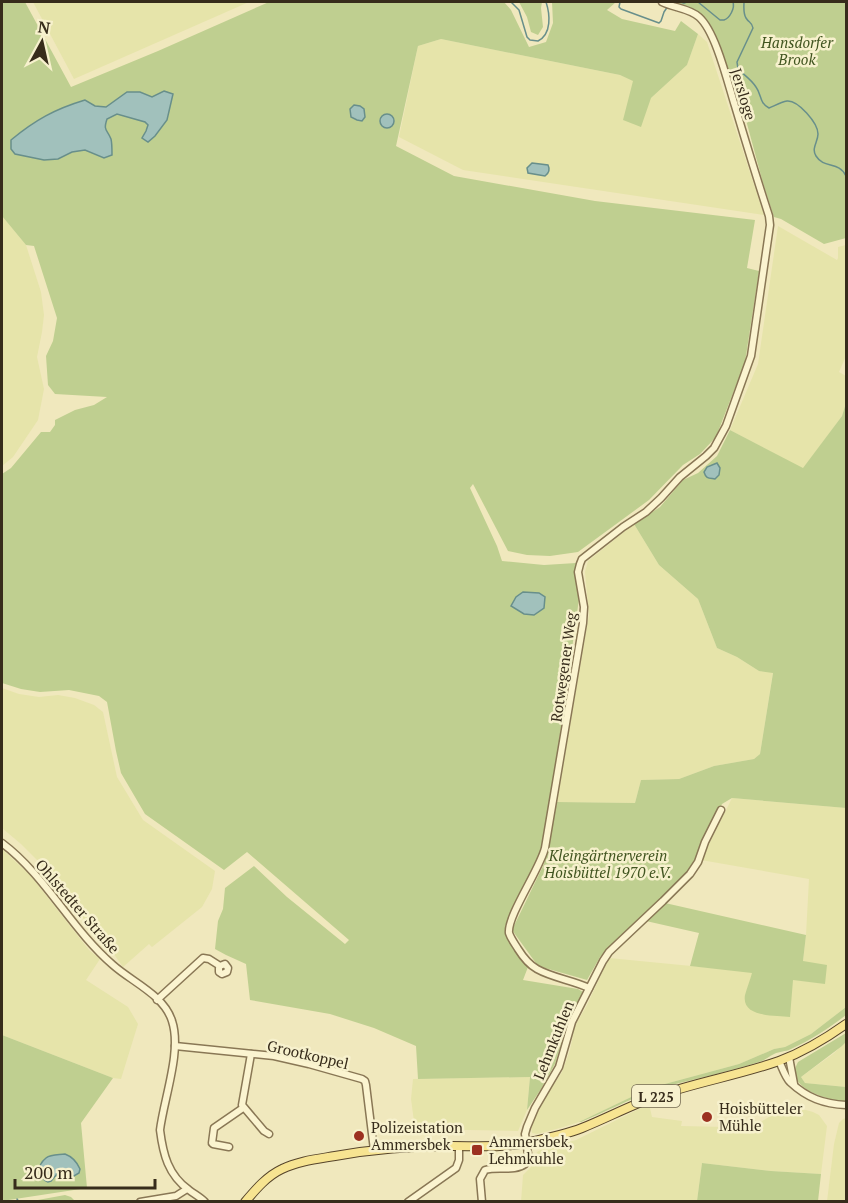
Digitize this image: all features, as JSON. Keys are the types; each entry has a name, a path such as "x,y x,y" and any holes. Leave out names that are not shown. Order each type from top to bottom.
{"main road":[{"name":"L 225","path":"245,1202 261,1184 284,1168 320,1158 420,1146 494,1146 527,1143 564,1134 659,1095 779,1061 826,1038 846,1024"}],"street":[{"name":"Jersloge","path":"663,2 698,15 710,33 725,74 770,221"},
{"name":"Rotwegener Weg","path":"589,988 533,967 512,939 509,929 512,917 546,848 583,623 584,606 579,578 580,564 587,554 653,506 680,477 710,453 718,441 749,364 770,221"},
{"name":"Lehmkuhlen","path":"482,1202 480,1179 483,1172 487,1169 520,1168 527,1160 525,1134 530,1120 559,1067 570,1026 603,961 609,952 687,878 695,867 721,810"},
{"name":"Ohlstedter Straße","path":"2,843 34,873 102,956 157,1000 171,1018 175,1046 160,1130 164,1153 172,1174 205,1202"},
{"path":"157,1000 203,958 220,966"},
{"name":"Grootkoppel","path":"175,1046 274,1056 365,1081 374,1150"},
{"path":"251,1054 242,1102 243,1108 269,1134"},
{"path":"789,1057 795,1084"},
{"path":"779,1061 789,1079 802,1092 814,1099 846,1105"},
{"path":"230,1148 212,1143 214,1128 243,1108"},
{"path":"408,1202 456,1168 459,1146"},
{"path":"140,1202 176,1196 187,1189"}],"shaded area":[{"path":"33,2 249,2 74,79"},
{"path":"698,34 707,42 764,215 463,170 399,137 418,46 441,39 620,75 634,81 651,98 687,65"},
{"path":"2,216 26,245 41,292 44,315 37,357 44,389 38,420 13,457 2,466"},
{"path":"778,226 837,260 838,247 846,245 846,356 839,372 846,376 846,403 842,416 803,469 730,430 758,364"},
{"path":"634,524 659,565 698,599 717,648 759,671 773,672 760,754 754,759 714,766 679,779 641,780 635,803 557,802 589,615 585,572 588,561"},
{"path":"2,688 19,694 39,697 58,695 75,698 94,705 103,712 117,777 143,820 215,871 212,889 202,907 152,947 149,944 123,967 44,867 2,828"},
{"path":"732,798 846,808 846,1007 811,1034 785,1047 774,1049 739,1064 650,1088 579,1122 537,1134 532,1133 531,1127 535,1116 562,1072 575,1026 609,958 753,972 745,996 793,980 803,961 809,879 701,860"},
{"path":"2,849 30,875 89,950 100,959 86,980 128,1007 138,1024 121,1079 113,1078 2,1035"},
{"path":"846,1042 846,1087 805,1083 801,1077"},
{"path":"530,1077 527,1110 518,1131 415,1129 411,1099 413,1079"},
{"path":"649,1104 652,1117 682,1121 681,1126 726,1127 761,1122 780,1110 813,1112 819,1115 827,1126 821,1174 702,1163 697,1201 521,1202 523,1175 531,1167 537,1152 576,1140"},
{"path":"846,1118 846,1201 827,1201 834,1144 839,1123"}],"green space":[{"path":"2,2 25,2 71,87 269,2 504,2 511,10 529,47 546,42 553,23 552,2 616,2 607,10 622,19 675,31 681,21 698,34 687,65 651,98 641,127 623,120 633,81 620,75 441,39 418,46 396,146 454,176 595,201 755,220 747,268 759,271 745,362 716,437 700,454 683,465 649,500 578,552 550,556 508,551 473,484 470,488 502,561 544,565 576,563 579,599 548,819 538,864 507,923 508,938 528,967 523,980 578,989 583,992 567,1023 555,1064 527,1110 530,1077 418,1079 416,1046 374,1028 330,1014 250,1000 246,964 215,949 225,888 254,866 287,897 345,944 349,940 247,852 224,870 145,814 121,773 107,702 99,696 69,690 40,692 2,683 2,474 11,468 41,432 50,432 55,425 55,420 75,410 94,405 107,397 55,394 48,385 46,356 53,341 57,318 34,246 26,245 2,216"},
{"path":"519,2 542,2 543,27 538,35 531,32 527,17"},
{"name":"Hansdorfer Brook","path":"668,2 846,2 846,238 824,244 774,217 743,109 709,24 695,11"},
{"name":"Kleingärtnerverein Hoisbüttel 1970 e.V.","path":"846,403 846,808 732,798 722,804 700,845 696,861 689,873 600,957 587,980 538,966 512,930 544,864 557,802 635,803 641,780 679,779 714,766 754,759 760,754 773,673 759,671 717,648 698,599 659,565 634,524 660,507 683,480 698,473 717,456 730,430 803,468 842,416"},
{"path":"665,903 806,935 803,961 827,965 825,984 793,980 790,1017 754,1012 745,1002 752,973 690,966 699,933 646,921"},
{"path":"846,1007 846,1015 840,1020 813,1038 789,1050 749,1065 655,1090 579,1122 650,1088 739,1064 774,1049 785,1047 811,1034"},
{"path":"846,1033 846,1042 842,1046 801,1077 805,1083 846,1087 846,1102 829,1099 810,1091 802,1086 795,1071 798,1062"},
{"path":"2,1035 113,1078 81,1123 87,1188 2,1201","holes":["65,1154 70,1175 63,1173 54,1177 39,1175 41,1165 47,1159"]},
{"path":"702,1163 821,1174 818,1201 697,1201"},
{"path":"65,1195 75,1201 27,1202"}],"water":[{"path":"164,91 173,94 167,120 148,142 142,138 148,125 145,122 117,114 107,119 105,128 111,139 112,155 104,158 85,150 72,152 58,159 44,160 15,154 11,149 11,140 37,121 64,107 85,100 95,106 106,107 127,92 140,92 152,97"},
{"path":"354,105 364,109 365,117 362,121 351,117 350,109"},
{"path":"384,114 390,114 394,121 390,128 384,128 380,124 380,118"},
{"path":"532,163 548,165 547,174 545,176 528,173 527,168"},
{"path":"717,463 720,468 719,475 715,479 707,477 704,472 707,467"},
{"path":"523,592 539,593 545,597 544,608 534,615 524,614 511,606 516,597"},
{"path":"65,1154 76,1162 80,1169 79,1173 74,1176 64,1172 58,1173 48,1182 42,1178 40,1168 43,1161 50,1156"}],"waterway":[{"path":"511,2 519,10 527,37 538,41 543,38 548,29 549,18 546,2"},
{"path":"620,2 621,9 659,23 668,6"},
{"path":"680,2 687,2"},
{"path":"698,2 720,20 730,15 733,2"},
{"path":"744,2 745,16 753,28 737,62 738,69 754,84 762,101 769,108 787,101 796,104 807,113 817,129 818,137 814,148 816,156 819,160 839,168 846,176"}],"place":[{"name":"Hoisbütteler Mühle","path":"707,1117"},
{"name":"Polizeistation Ammersbek","path":"359,1136"},
{"name":"Ammersbek, Lehmkuhle","path":"477,1150"}]}
